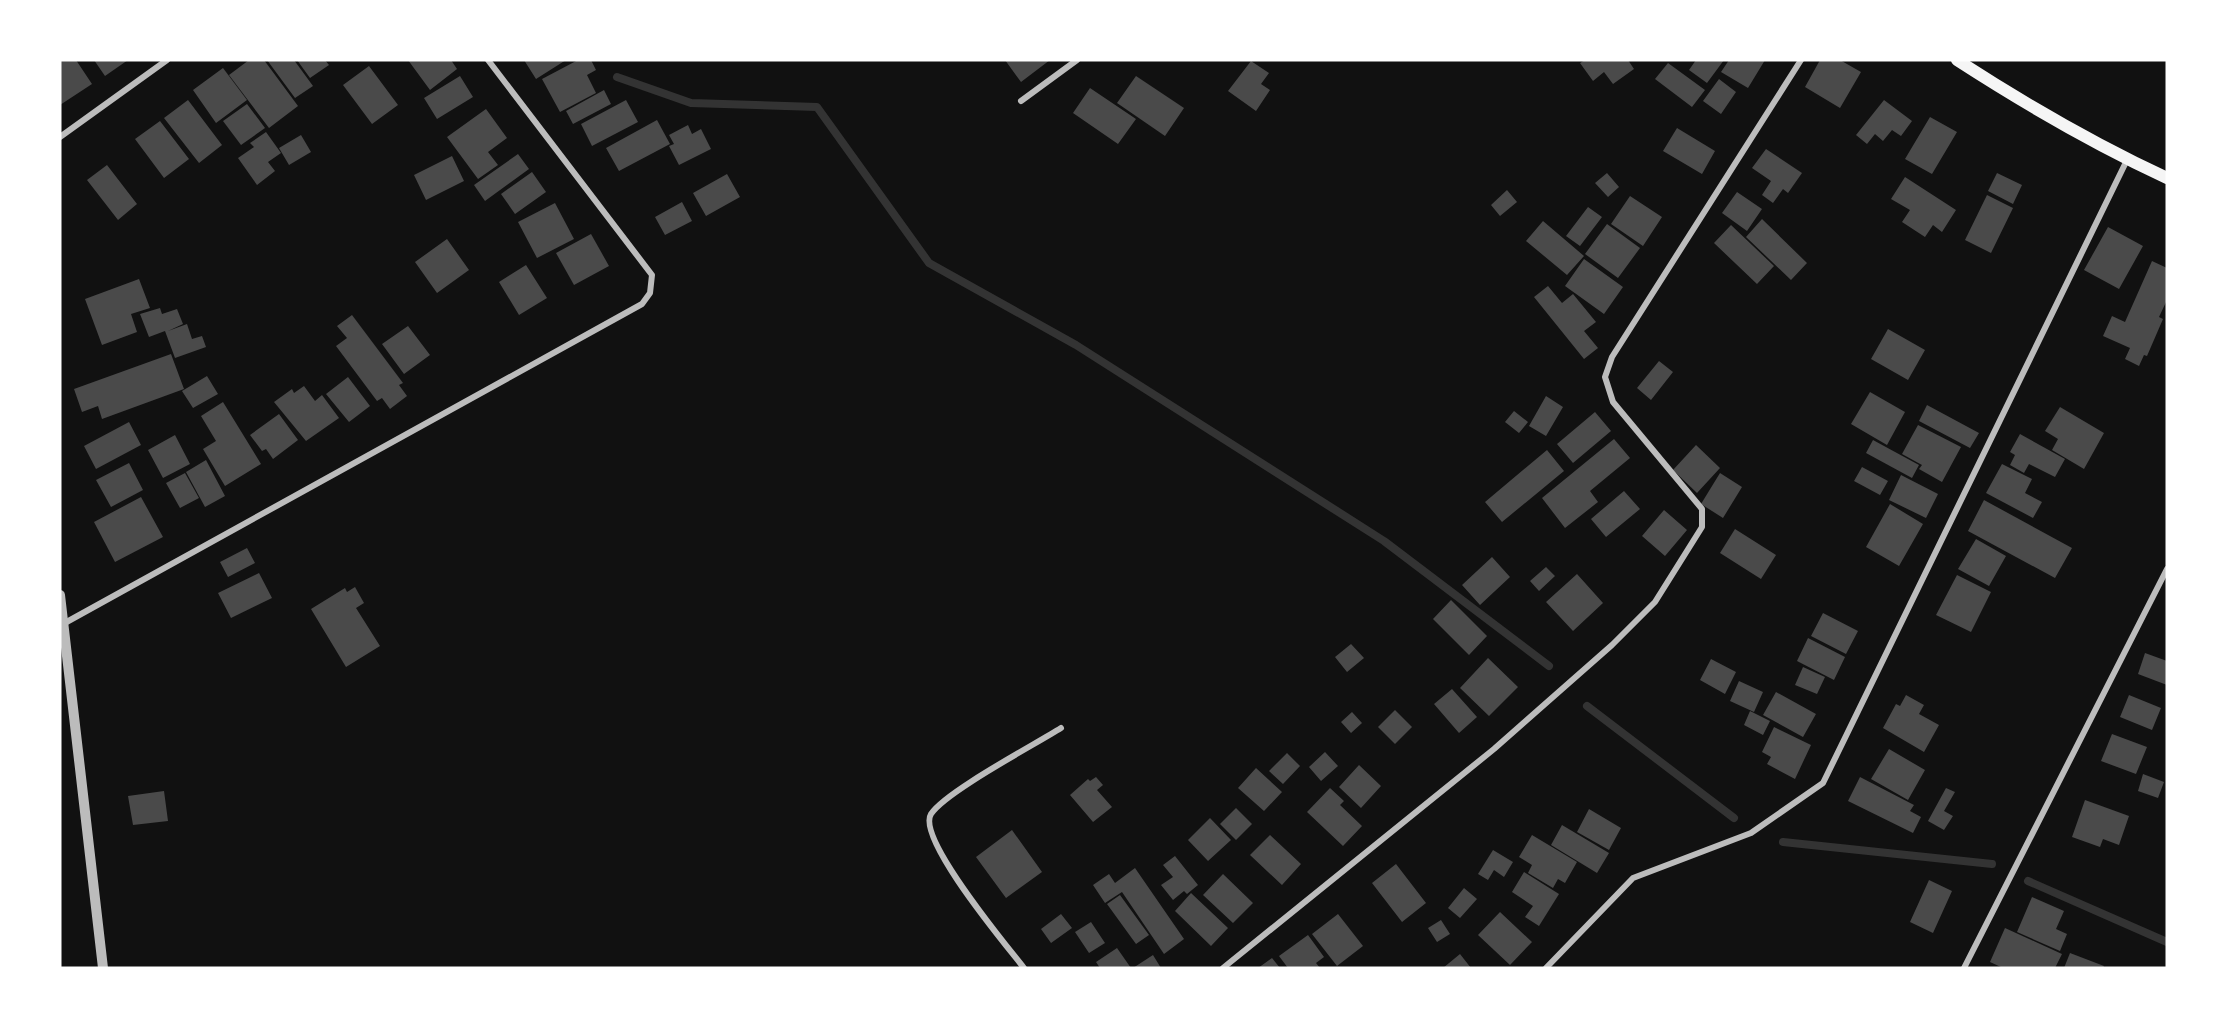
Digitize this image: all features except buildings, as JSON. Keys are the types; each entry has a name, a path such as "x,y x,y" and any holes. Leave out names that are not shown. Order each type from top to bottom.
{"main road":[{"path":"1958,60 2007,92 2127,160 2167,178"}],"street":[{"path":"60,137 167,60"},
{"path":"62,624 627,315 642,304 650,293 652,275 488,60"},
{"path":"1021,101 1077,60"},
{"path":"1223,968 1494,749 1612,645 1660,592 1702,527 1702,509 1613,402 1605,377 1612,357 1801,60"},
{"path":"1546,968 1633,878 1751,833 1822,783 2127,160"},
{"path":"1964,968 2167,569"},
{"path":"60,595 104,968"},
{"path":"1024,968 965,891 939,851 928,824 930,815 936,809 967,786 1061,728"}],"waterway":[{"path":"617,77 691,103 817,107 929,263 1076,345 1384,541 1549,666"},
{"path":"1587,706 1734,818"},
{"path":"1783,842 1992,864"},
{"path":"2028,881 2167,942"}]}
